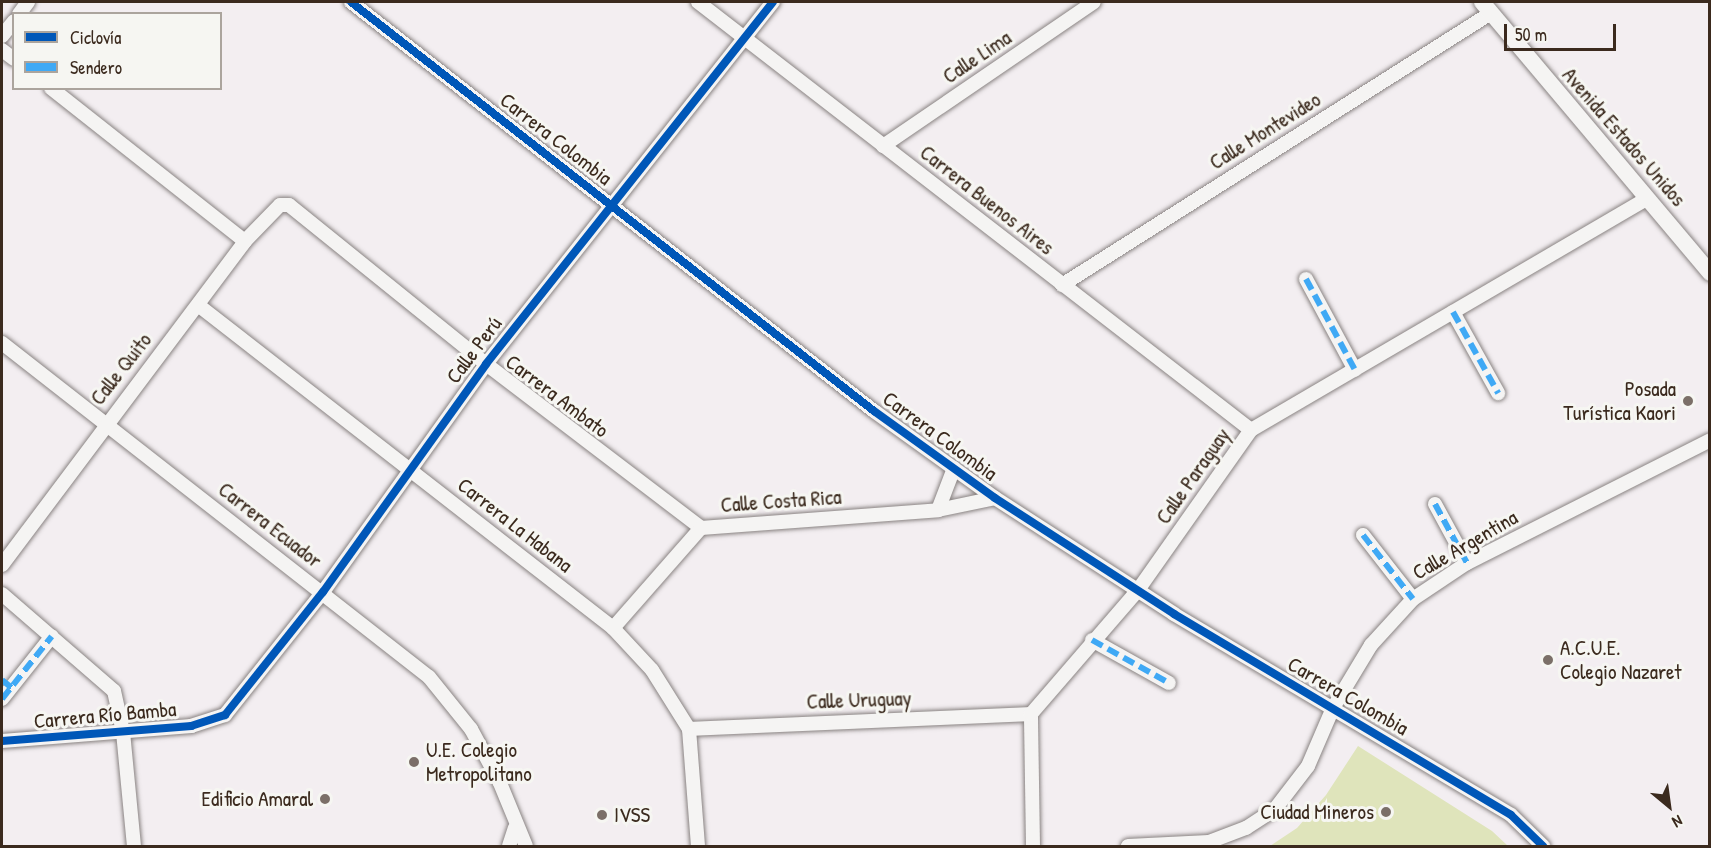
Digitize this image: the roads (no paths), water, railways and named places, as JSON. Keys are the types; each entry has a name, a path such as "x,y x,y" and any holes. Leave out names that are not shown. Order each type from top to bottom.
{"street":[{"name":"Carrera Colombia","path":"351,2 874,411 995,498 1138,590 1511,815 1543,846"},
{"name":"Carrera Buenos Aires","path":"698,2 1251,430"},
{"name":"Calle Perú","path":"210,723 225,715 322,592 486,364 609,204 773,2"},
{"name":"Calle Lima","path":"883,146 1094,2"},
{"name":"Avenida Estados Unidos","path":"1486,7 1710,273"},
{"name":"Calle Montevideo","path":"1062,285 1486,7"},
{"path":"2,36 12,24"},
{"path":"54,90 245,241"},
{"name":"Calle Paraguay","path":"1031,714 1092,640 1138,590 1251,430 1647,199"},
{"name":"Calle Quito","path":"2,565 105,424 245,241 280,205"},
{"name":"Carrera Ambato","path":"280,205 289,205 486,364 701,528"},
{"path":"1306,279 1355,370"},
{"name":"Carrera La Habana","path":"198,305 613,628 652,670 689,729 698,846"},
{"path":"1453,312 1498,393"},
{"name":"Carrera Ecuador","path":"2,343 429,677 471,729 500,783 515,828 526,846"},
{"name":"Calle Argentina","path":"1128,846 1209,842 1246,828 1275,809 1308,766 1333,708 1371,645 1413,599 1467,563 1710,440"},
{"path":"938,510 954,468"},
{"name":"Calle Costa Rica","path":"613,628 701,528 938,510 995,498"},
{"path":"1435,504 1467,563"},
{"path":"1363,535 1413,599"},
{"path":"2,594 114,691 123,732 134,846"},
{"path":"2,699 7,684 52,636"},
{"path":"1092,640 1169,683"},
{"path":"1031,714 1033,846"},
{"name":"Calle Uruguay","path":"689,729 1031,714"},
{"name":"Carrera Río Bamba","path":"2,741 210,723"},
{"path":"509,846 515,828"}],"place":[{"name":"Posada Turística Kaori","path":"1688,401"},
{"name":"A.C.U.E. Colegio Nazaret","path":"1548,660"},
{"name":"U.E. Colegio Metropolitano","path":"414,762"},
{"name":"Edificio Amaral","path":"325,799"},
{"name":"Ciudad Mineros","path":"1386,812"},
{"name":"IVSS","path":"602,815"}]}
